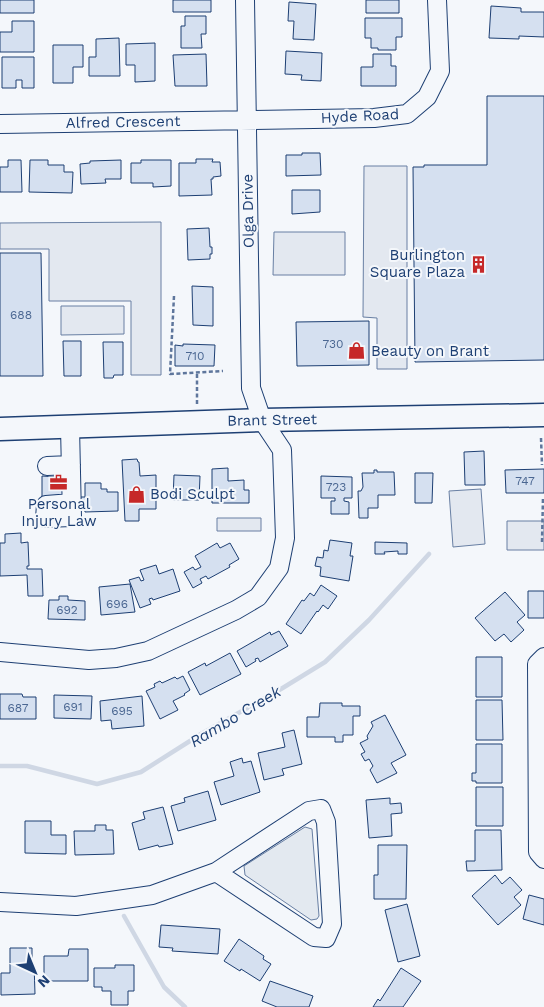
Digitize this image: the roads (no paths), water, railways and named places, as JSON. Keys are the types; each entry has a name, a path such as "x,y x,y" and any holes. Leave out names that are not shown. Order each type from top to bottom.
{"main road":[{"name":"Brant Street","path":"0,429 262,420 544,415"}],"street":[{"name":"Olga Drive","path":"0,652 89,660 116,658 148,651 236,610 258,596 279,568 285,538 282,450 262,420 251,388 244,0"},
{"name":"Hyde Road","path":"246,120 374,118 407,114 427,97 440,71 437,0"},
{"name":"Alfred Crescent","path":"0,124 246,120"},
{"path":"70,426 72,502"},
{"path":"47,466 71,465"},
{"path":"544,657 537,664 538,852 544,859"},
{"path":"0,902 76,906 152,895 216,872 309,812 321,809 326,822 332,924 326,938 314,937 216,872"}],"waterway":[{"name":"Rambo Creek","path":"0,766 27,766 97,784 141,772 201,734 325,662 369,620 429,554"},
{"name":"Rambo Creek","path":"124,916 164,987 185,1007"}],"place":[{"name":"Burlington Square Plaza","path":"479,264"},
{"name":"Beauty on Brant","path":"357,351"},
{"name":"Personal Injury Law","path":"59,483"},
{"name":"Bodi Sculpt","path":"136,494"}]}
